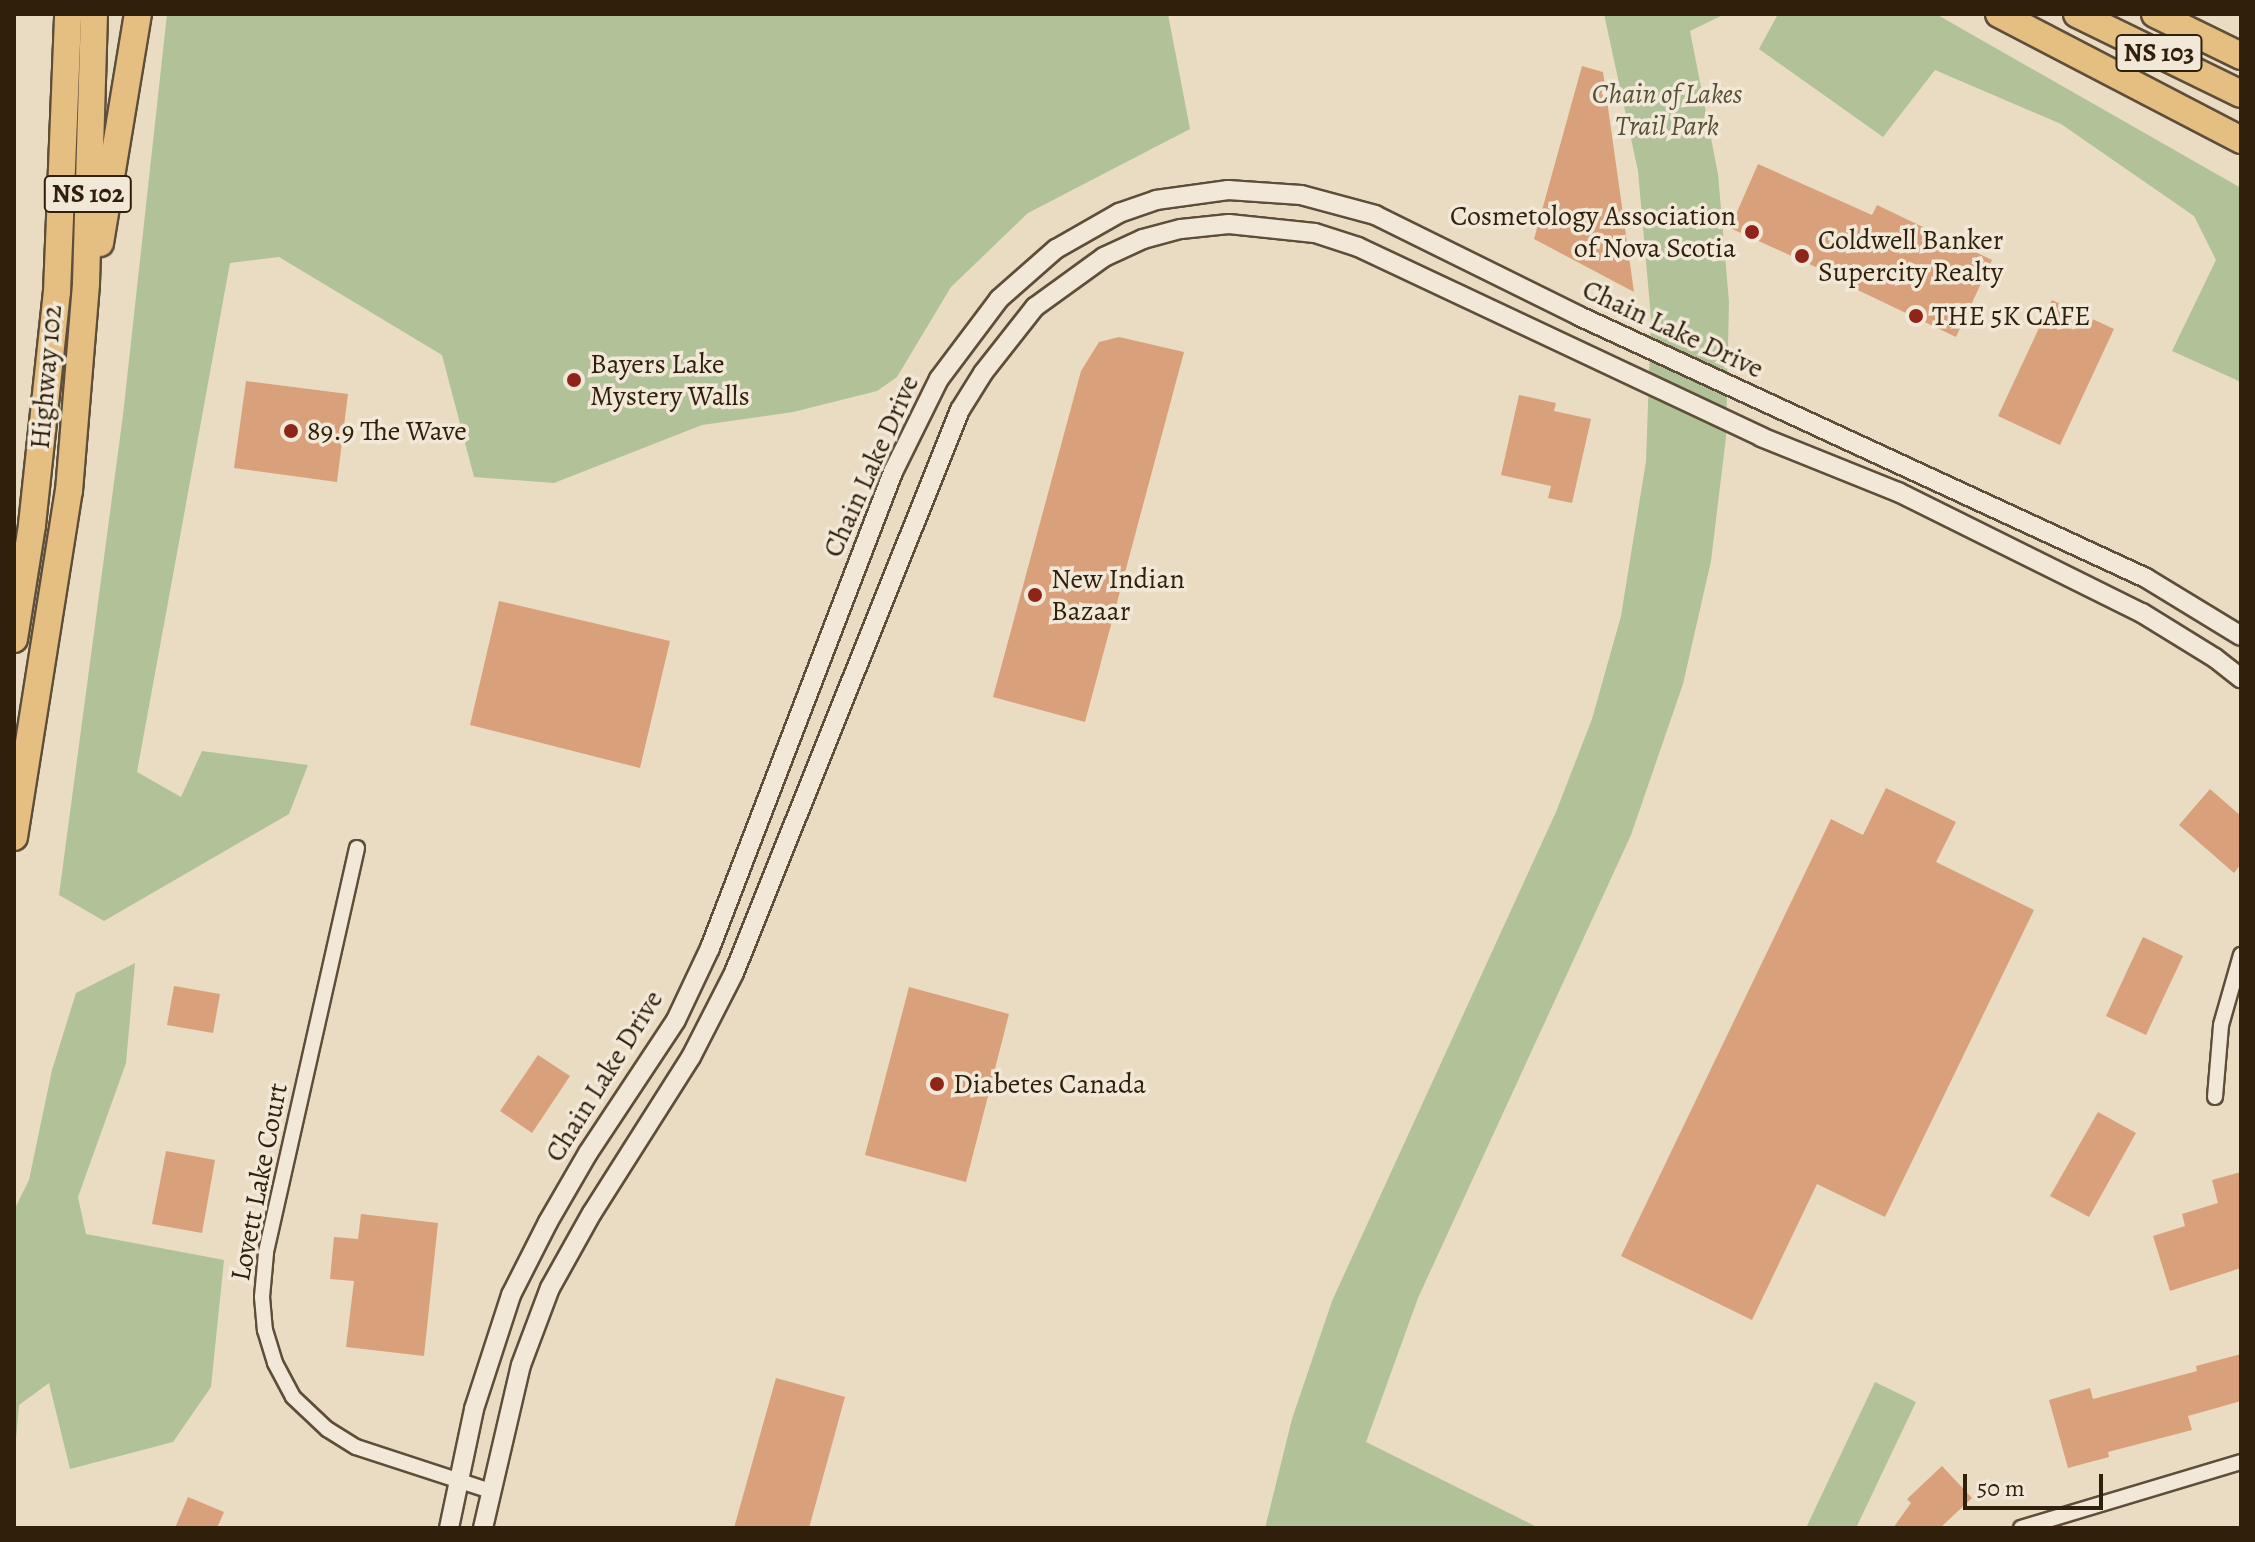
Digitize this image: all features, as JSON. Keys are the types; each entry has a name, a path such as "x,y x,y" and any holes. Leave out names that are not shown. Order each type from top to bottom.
{"highway":[{"name":"Highway 102","path":"14,629 32,525 57,292 68,14"},
{"name":"Highway 102","path":"14,837 69,491 86,283 94,14"},
{"path":"77,373 138,14"},
{"path":"1999,14 2241,140"},
{"name":"NS 103","path":"2077,14 2241,94"},
{"name":"NS 103","path":"2155,14 2241,56"}],"street":[{"name":"Chain Lake Drive","path":"449,1528 474,1409 511,1295 580,1167 676,1020 710,948 893,472 939,379 999,299 1056,249 1119,213 1156,200 1228,190 1301,195 1375,215 1579,316 2146,578 2241,636"},
{"name":"Chain Lake Drive","path":"483,1528 521,1365 550,1288 592,1213 683,1071 734,973 960,410 983,373 1035,307 1104,257 1143,239 1181,229 1229,224 1315,233 1358,247 1761,437 1898,492 2142,613 2215,658 2241,678"},
{"name":"Lovett Lake Court","path":"357,848 266,1253 262,1297 265,1330 275,1363 293,1397 327,1429 356,1447 458,1483 491,1491"},
{"path":"2215,1097 2222,1016 2241,955"},
{"path":"2021,1528 2241,1462"}],"green space":[{"path":"167,14 1168,14 1190,129 1028,213 951,287 897,377 877,391 793,412 702,425 554,483 474,477 442,355 279,257 230,263 137,772 181,797 202,751 308,765 289,814 104,921 59,895 123,415"},
{"name":"Chain of Lakes Trail Park","path":"1604,14 1725,14 1690,31 1718,174 1729,302 1726,437 1711,561 1683,684 1631,835 1418,1298 1366,1442 1539,1528 1265,1528 1292,1419 1332,1301 1556,812 1592,719 1621,616 1646,461 1651,318 1638,171"},
{"path":"1778,14 1936,14 2241,188 2241,382 2172,351 2216,260 2194,216 2061,124 1935,70 1883,137 1759,49"},
{"path":"135,963 126,1063 78,1197 86,1234 224,1260 211,1387 173,1442 70,1469 49,1383 19,1405 14,1463 14,1210 29,1180 52,1070 76,993"},
{"path":"1875,1382 1916,1402 1856,1528 1806,1528"}],"building":[{"path":"1582,66 1603,72 1634,292 1534,239"},
{"path":"1758,164 1872,215 1877,205 1992,260 1956,337 1841,282 1842,279 1730,228"},
{"path":"2052,300 2114,329 2060,445 1998,416"},
{"path":"1119,337 1184,352 1085,722 993,697 1081,371 1099,342"},
{"name":"89.9 The Wave","path":"246,381 348,394 337,482 234,468"},
{"path":"1519,395 1556,403 1554,411 1591,419 1572,503 1548,498 1551,486 1501,475"},
{"path":"499,601 670,641 640,768 470,725"},
{"path":"1886,788 1956,822 1936,862 2034,910 1885,1217 1817,1184 1752,1320 1621,1256 1831,819 1863,835"},
{"path":"2210,789 2241,816 2241,864 2234,873 2179,825"},
{"path":"2143,937 2183,956 2146,1035 2106,1016"},
{"path":"174,986 220,994 213,1033 167,1025"},
{"name":"Diabetes Canada","path":"909,987 1009,1014 966,1182 865,1155"},
{"path":"538,1055 570,1076 532,1133 500,1111"},
{"path":"2098,1112 2136,1133 2089,1217 2050,1196"},
{"path":"166,1151 215,1160 202,1233 152,1224"},
{"path":"2241,1172 2241,1268 2170,1291 2153,1236 2185,1226 2182,1214 2218,1203 2212,1180"},
{"path":"361,1214 438,1223 424,1356 346,1347 354,1281 330,1279 334,1237 358,1239"},
{"path":"2241,1354 2241,1401 2188,1416 2192,1430 2108,1452 2109,1457 2068,1468 2049,1400 2090,1388 2093,1399 2197,1371 2196,1366"},
{"path":"776,1378 845,1397 809,1528 734,1528"},
{"path":"1942,1466 1972,1498 1940,1528 1893,1528 1911,1503 1907,1499"},
{"path":"188,1497 224,1512 217,1528 175,1528"}],"place":[{"name":"Cosmetology Association of Nova Scotia","path":"1752,232"},
{"name":"Coldwell Banker Supercity Realty","path":"1802,256"},
{"name":"THE 5K CAFE","path":"1916,316"},
{"name":"Bayers Lake Mystery Walls","path":"574,380"},
{"name":"89.9 The Wave","path":"291,431"},
{"name":"New Indian Bazaar","path":"1035,595"},
{"name":"Diabetes Canada","path":"937,1084"}]}
